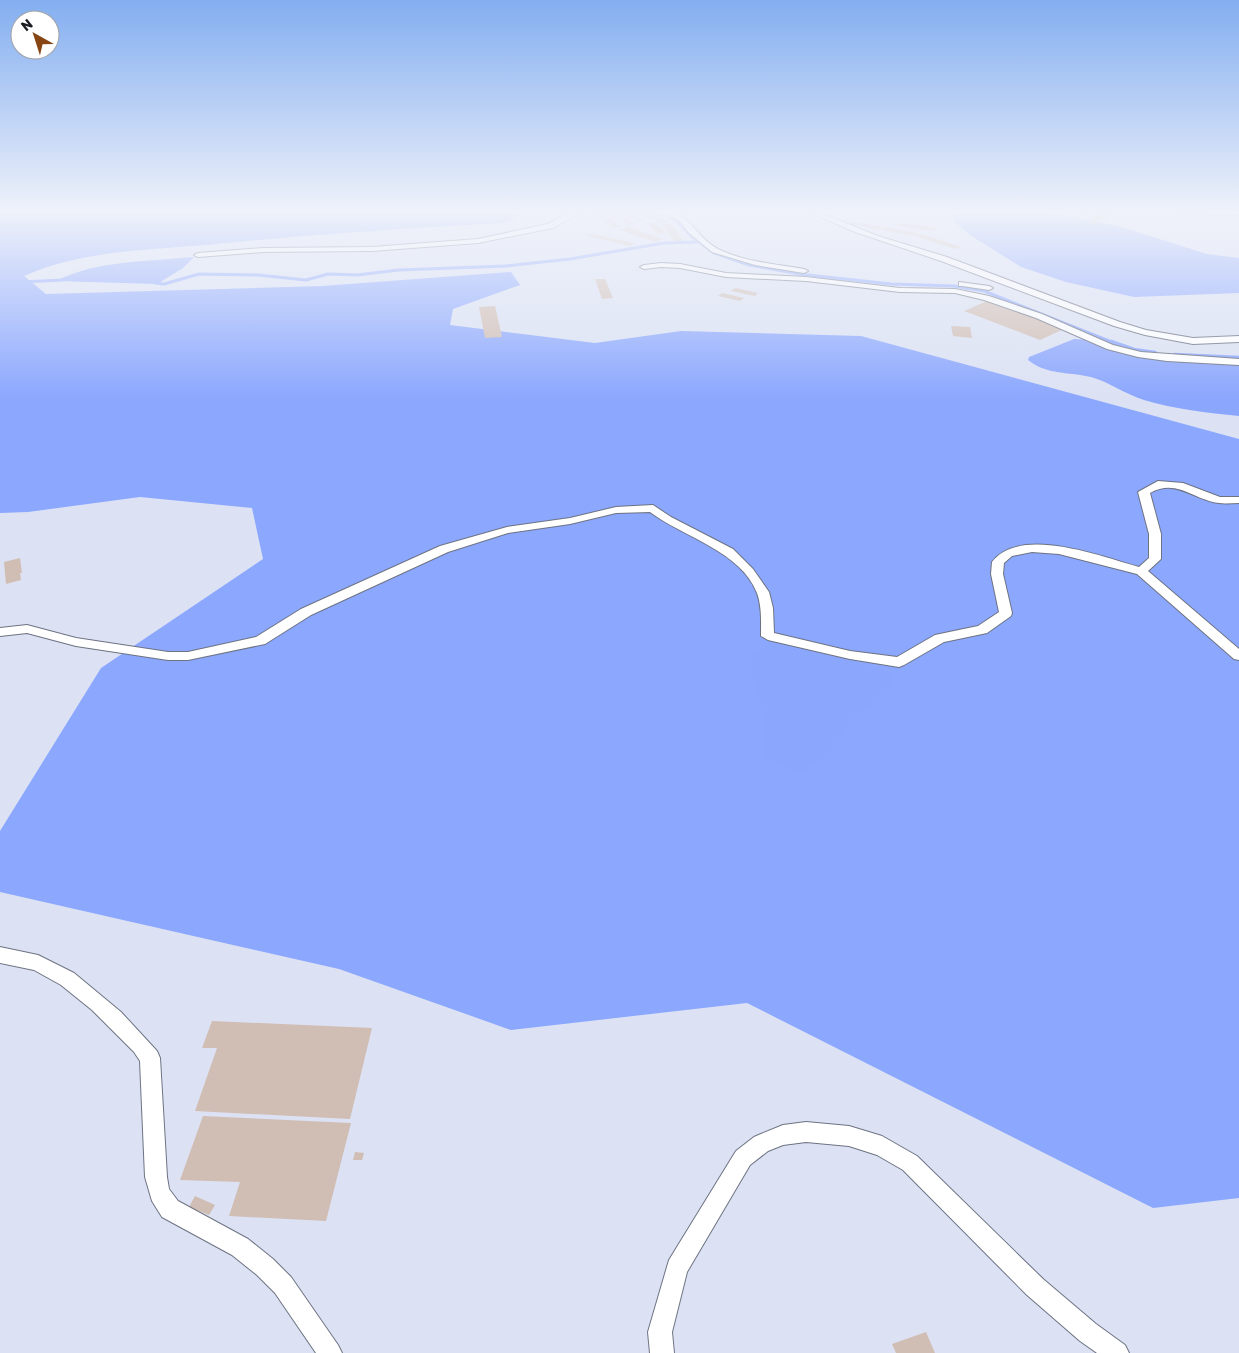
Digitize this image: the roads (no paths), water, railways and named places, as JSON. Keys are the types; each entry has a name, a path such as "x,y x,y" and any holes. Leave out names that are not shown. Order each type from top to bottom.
{"street":[{"path":"718,273 726,275 802,274"},
{"path":"798,273 900,290 988,293 1110,347 1141,355 1239,362"},
{"path":"983,273 1117,324 1146,332 1193,341 1239,339"},
{"path":"988,293 991,276"},
{"path":"1141,570 1155,558 1155,534 1144,492 1158,484 1179,485 1219,500 1239,500"},
{"path":"0,632 27,629 76,642 168,656 188,656 260,641 306,612 444,549 507,530 570,521 616,510 653,508 667,519 729,552 749,572 763,592 767,608 768,636 850,655 899,662 940,638 982,630 1006,613 997,574 998,562 1008,553 1032,548 1059,550 1141,570 1239,656"},
{"path":"0,955 38,964 62,976 80,988 138,1042 150,1058 156,1177 160,1193 170,1209 240,1248 265,1267 283,1285 330,1353"},
{"path":"662,1353 660,1332 677,1268 743,1158 761,1144 783,1135 806,1132 849,1136 866,1141 882,1146 910,1163 1050,1304 1084,1332 1117,1353"}],"waterway":[{"path":"155,283 164,284 199,274 258,275 306,280 328,274 357,275 373,273"},
{"path":"794,273 891,284 954,286 984,291 1114,343"},
{"path":"0,283 63,280"},
{"path":"1111,342 1134,350 1155,353"},
{"path":"1175,355 1239,358"}]}
